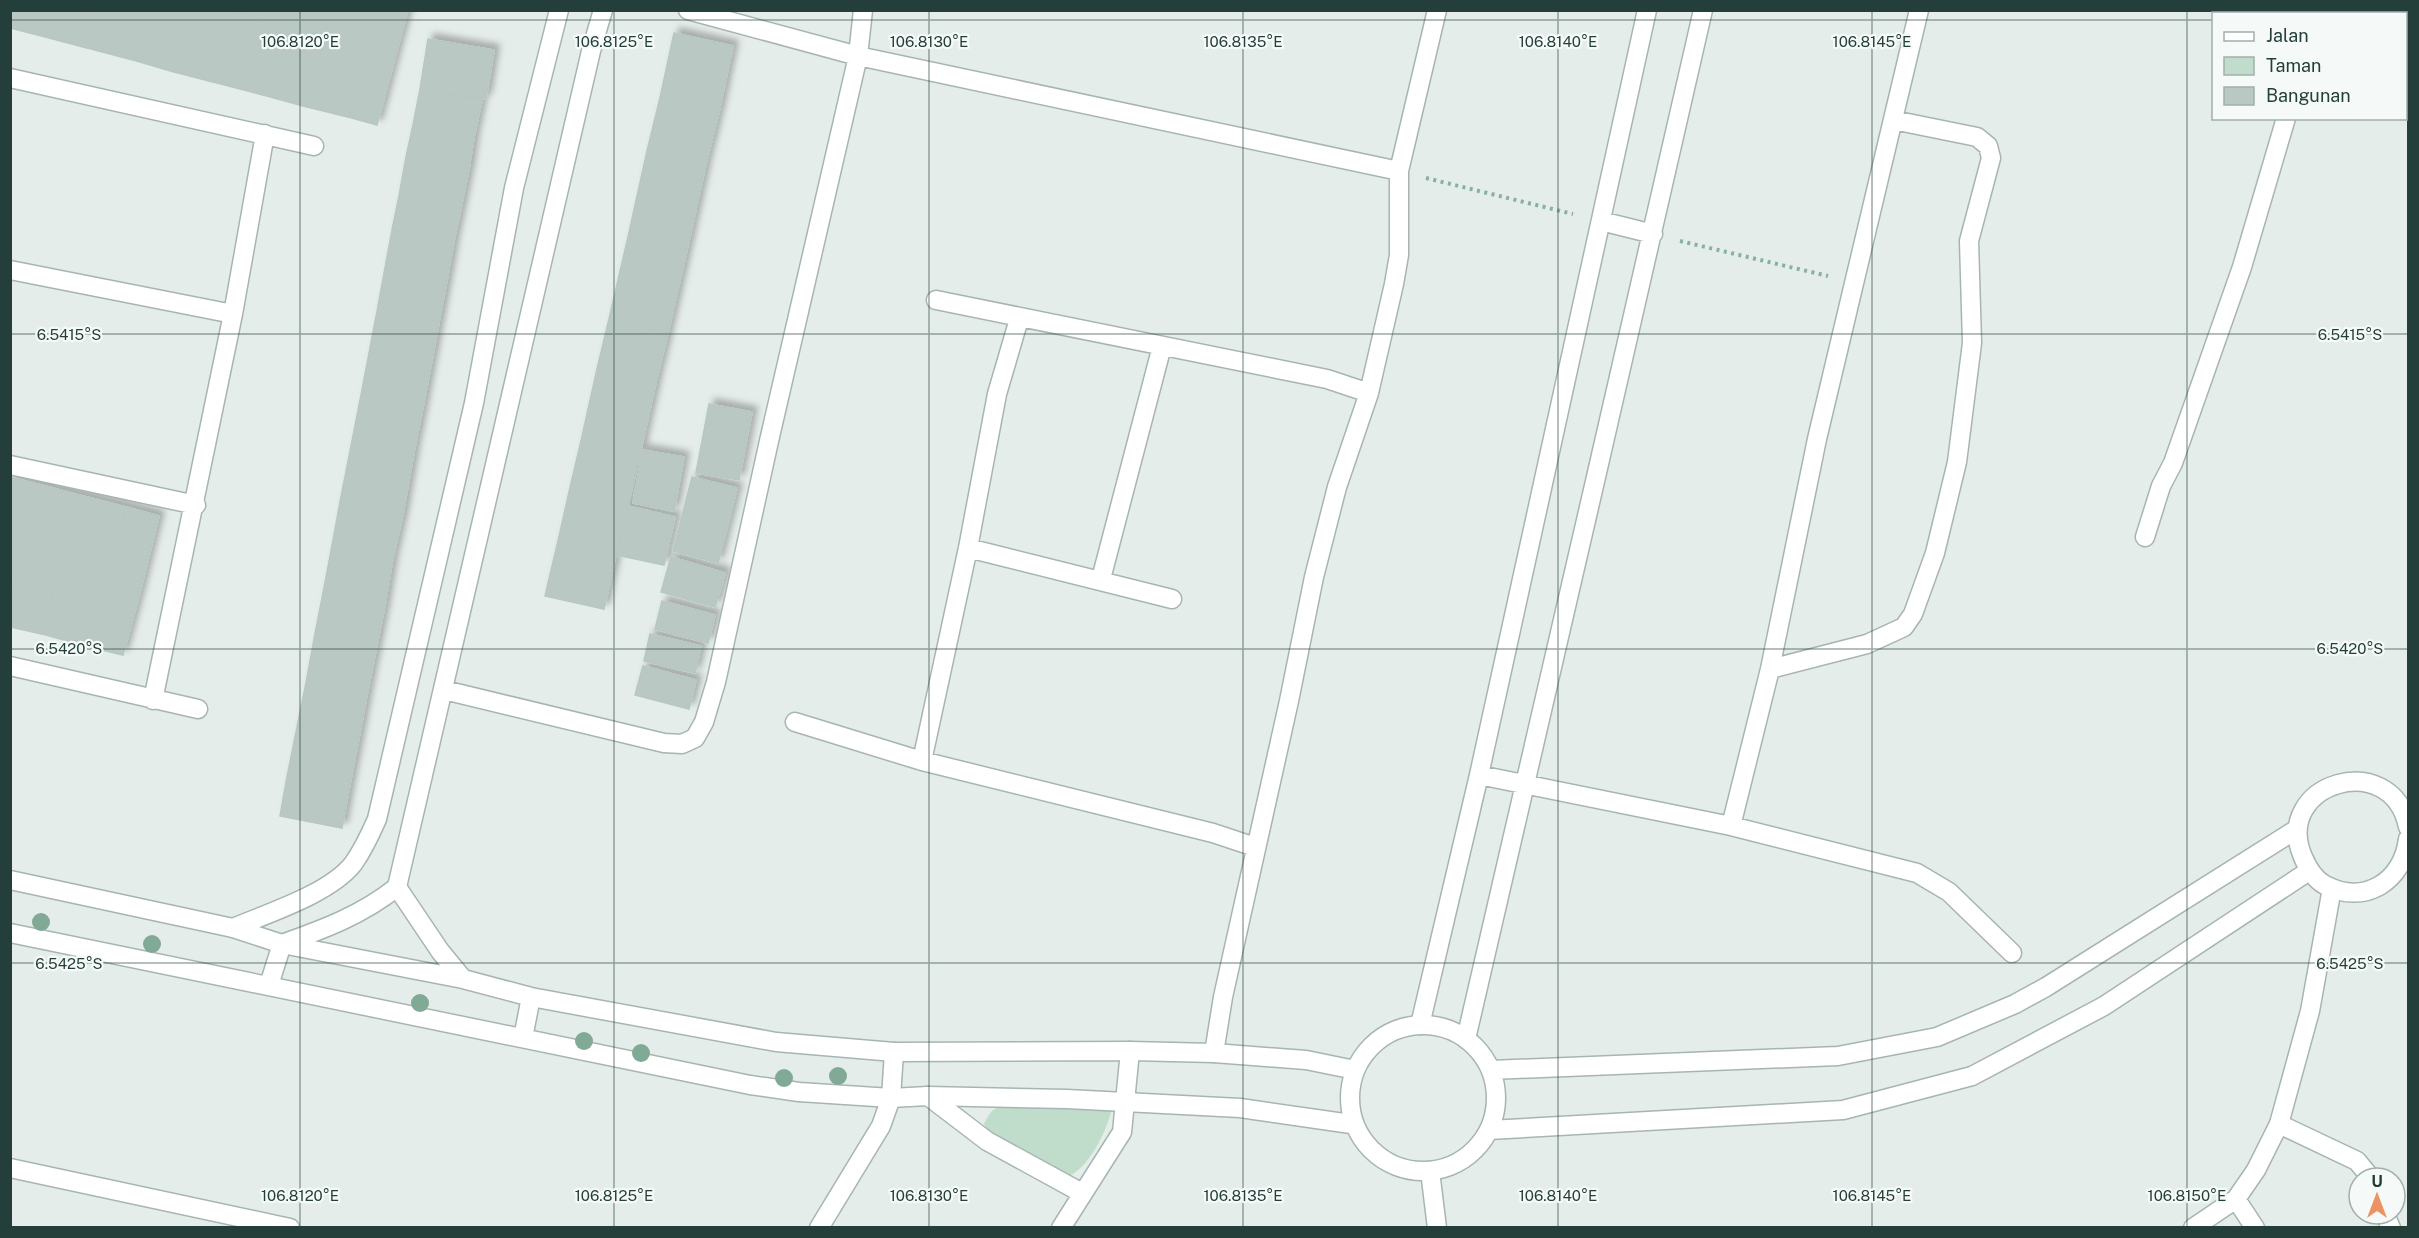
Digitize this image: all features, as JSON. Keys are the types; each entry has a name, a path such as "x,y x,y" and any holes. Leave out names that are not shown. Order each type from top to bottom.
{"street":[{"path":"233,928 326,886 352,866 368,840 377,819 474,403 514,188 559,10"},
{"path":"282,944 341,923 397,887 591,51 603,10"},
{"path":"688,10 858,56 1399,171"},
{"path":"444,690 664,743 682,744 695,738 704,722 716,682 858,56 863,10"},
{"path":"1215,1053 1223,997 1289,701 1314,577 1337,487 1369,393 1399,255 1399,171 1437,10"},
{"path":"1420,1025 1479,775 1647,10"},
{"path":"1466,1039 1703,10"},
{"path":"1731,826 1770,669 1817,440 1919,10"},
{"path":"10,78 314,146"},
{"path":"1770,669 1867,644 1904,627 1913,614 1928,573 1949,504 1972,343 1969,241 1990,158 1988,146 1977,137 1893,120"},
{"path":"2145,537 2161,486 2177,452 2241,267 2285,120"},
{"path":"153,700 196,505 266,134"},
{"path":"1601,221 1653,234"},
{"path":"10,270 233,314"},
{"path":"936,300 1019,319 1327,379 1369,393"},
{"path":"922,761 968,548 997,394 1019,319"},
{"path":"1101,579 1162,346"},
{"path":"10,465 196,505"},
{"path":"968,548 1172,598"},
{"path":"10,666 198,709"},
{"path":"795,722 922,761 1213,833 1255,847"},
{"path":"1479,775 1731,826 1917,873 1949,892 2012,953"},
{"path":"2409,827 2404,804 2386,791 2375,785 2358,781 2337,783 2325,788 2310,801 2298,829 2298,846 2309,871 2323,884 2354,893 2384,883 2396,874 2406,856 2409,839"},
{"path":"1491,1070 1838,1056 1937,1037 2015,1004 2046,987 2298,829"},
{"path":"1489,1130 1843,1110 1972,1077 2104,1006 2309,871"},
{"path":"10,880 233,928 282,944 463,979 531,997 776,1042 894,1052 1215,1053 1306,1060 1355,1070"},
{"path":"397,887 440,951 463,979"},
{"path":"2193,1227 2236,1199 2256,1170 2279,1124 2310,1011 2332,888"},
{"path":"10,933 750,1085 799,1092 891,1098 928,1096 1067,1099 1126,1104 1240,1108 1351,1124"},
{"path":"269,985 282,944"},
{"path":"523,1038 531,997"},
{"path":"1420,1025 1444,1028 1466,1039 1481,1053 1491,1070 1496,1090 1496,1110 1489,1130 1478,1147 1463,1160 1430,1171 1406,1170 1389,1163 1374,1153 1351,1124 1350,1088 1355,1070 1365,1052 1380,1038 1399,1029 1420,1025"},
{"path":"1061,1227 1122,1132 1130,1051"},
{"path":"819,1227 881,1126 891,1098 894,1052"},
{"path":"928,1096 987,1141 1082,1193"},
{"path":"2279,1124 2357,1161 2361,1166"},
{"path":"10,1168 291,1227"},
{"path":"1430,1171 1437,1227"},
{"path":"2236,1199 2254,1227"}],"path":[{"path":"1399,171 1601,221"},
{"path":"1653,234 1855,283"}],"green space":[{"path":"1006,1105 1106,1107 1111,1112 1101,1139 1090,1157 1069,1176 989,1133 984,1124 988,1116 995,1109"}],"building":[{"path":"10,10 36,10 30,33 10,28"},
{"path":"36,10 97,10 87,48 30,33"},
{"path":"97,10 146,10 133,60 87,48"},
{"path":"146,10 190,10 174,72 133,60"},
{"path":"190,10 233,11 213,82 174,72"},
{"path":"233,10 286,10 282,24"},
{"path":"286,10 333,10 326,36 282,24"},
{"path":"333,10 377,10 367,46 326,36"},
{"path":"377,10 408,10 396,54 367,46"},
{"path":"233,11 282,24 263,95 213,82"},
{"path":"282,24 326,36 307,107 263,95"},
{"path":"674,33 733,46 719,112 660,98"},
{"path":"326,36 367,46 348,117 307,107"},
{"path":"428,39 494,50 486,99 420,89"},
{"path":"367,46 396,54 377,125 348,117"},
{"path":"420,89 482,100 474,137 413,125"},
{"path":"660,98 719,112 706,164 647,151"},
{"path":"413,125 474,137 469,169 406,157"},
{"path":"647,151 706,164 687,250 628,237"},
{"path":"406,157 469,169 461,208 399,196"},
{"path":"399,196 461,208 454,241 392,230"},
{"path":"392,230 454,241 447,280 385,268"},
{"path":"628,237 687,250 668,333 609,319"},
{"path":"385,268 447,280 440,317 378,306"},
{"path":"378,306 440,317 432,360 370,348"},
{"path":"609,319 668,333 656,382 597,369"},
{"path":"370,348 432,360 424,402 362,390"},
{"path":"597,369 656,382 640,454 581,441"},
{"path":"362,390 424,402 414,452 352,441"},
{"path":"709,404 752,412 739,480 696,473"},
{"path":"352,441 414,452 403,514 340,502"},
{"path":"581,441 640,454 628,506 569,492"},
{"path":"643,450 684,457 674,511 633,503"},
{"path":"10,477 41,485 21,561 10,558"},
{"path":"692,477 737,488 718,563 673,551"},
{"path":"41,485 79,495 59,570 21,561"},
{"path":"569,492 628,506 616,555 558,541"},
{"path":"79,495 126,507 106,583 59,570"},
{"path":"340,502 403,514 392,563 331,551"},
{"path":"628,506 675,517 664,565 616,555"},
{"path":"126,507 159,516 140,592 106,583"},
{"path":"558,541 616,555 604,609 545,596"},
{"path":"331,551 392,563 385,605 323,593"},
{"path":"671,557 725,573 715,607 661,592"},
{"path":"10,558 21,561 10,600"},
{"path":"21,561 59,570 42,634 10,627 10,600"},
{"path":"59,570 106,583 89,647 42,634"},
{"path":"106,583 140,592 123,655 89,647"},
{"path":"323,593 385,605 376,650 314,639"},
{"path":"662,601 715,615 708,643 655,629"},
{"path":"650,634 701,646 695,673 644,661"},
{"path":"314,639 376,650 367,695 306,683"},
{"path":"643,666 696,680 689,709 635,695"},
{"path":"306,683 367,695 359,738 297,727"},
{"path":"297,727 359,738 349,789 287,777"},
{"path":"287,777 349,789 342,828 280,816"}]}
